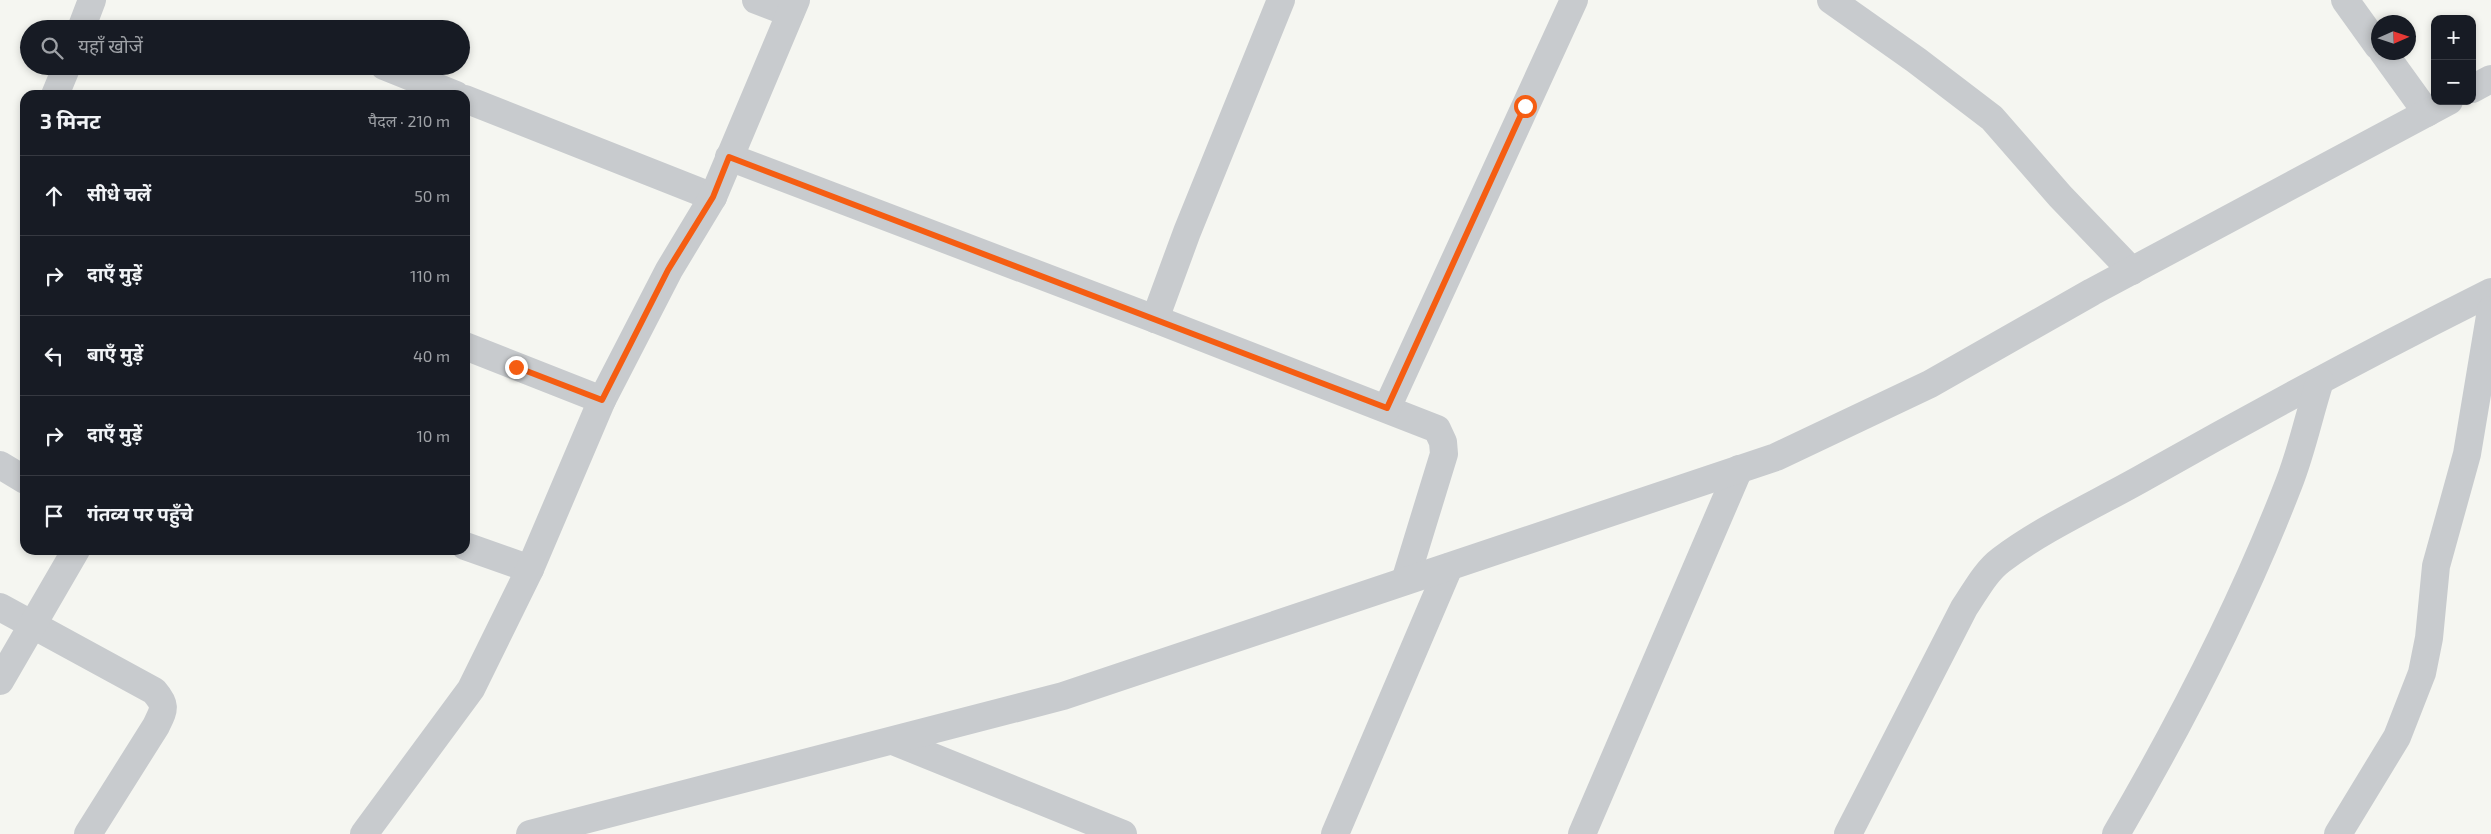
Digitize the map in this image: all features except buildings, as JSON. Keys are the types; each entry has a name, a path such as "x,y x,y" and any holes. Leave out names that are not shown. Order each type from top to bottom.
{"street":[{"path":"84,20 92,0"},
{"path":"364,834 471,689 530,570 602,400 668,270 713,197 793,7 756,0"},
{"path":"1155,319 1187,232 1281,0"},
{"path":"1387,408 1574,0"},
{"path":"1831,0 1916,60 1992,118 2060,196 2132,271"},
{"path":"2345,0 2371,36"},
{"path":"530,834 1064,696 1776,457 1930,384 2132,271 2438,107 2391,60"},
{"path":"58,90 64,75"},
{"path":"406,75 444,90"},
{"path":"2476,87 2491,79"},
{"path":"470,101 713,197"},
{"path":"729,157 1387,408 1436,429 1443,442 1444,454 1405,581"},
{"path":"1848,834 1964,608 1982,581 2000,561 2037,537 2179,457 2491,292"},
{"path":"2338,834 2397,737 2422,673 2429,638 2436,566 2467,454 2491,310"},
{"path":"470,348 602,400"},
{"path":"2116,834 2207,671 2290,482 2320,381"},
{"path":"0,465 20,477"},
{"path":"1582,834 1739,469"},
{"path":"470,548 530,570"},
{"path":"0,681 73,555"},
{"path":"1335,834 1449,567"},
{"path":"0,607 154,691 162,700 164,710 156,726 88,834"},
{"path":"892,740 1120,833"}],"route":[{"path":"516,367 602,400 668,270 713,197 729,157 1387,408 1525,106"}]}
